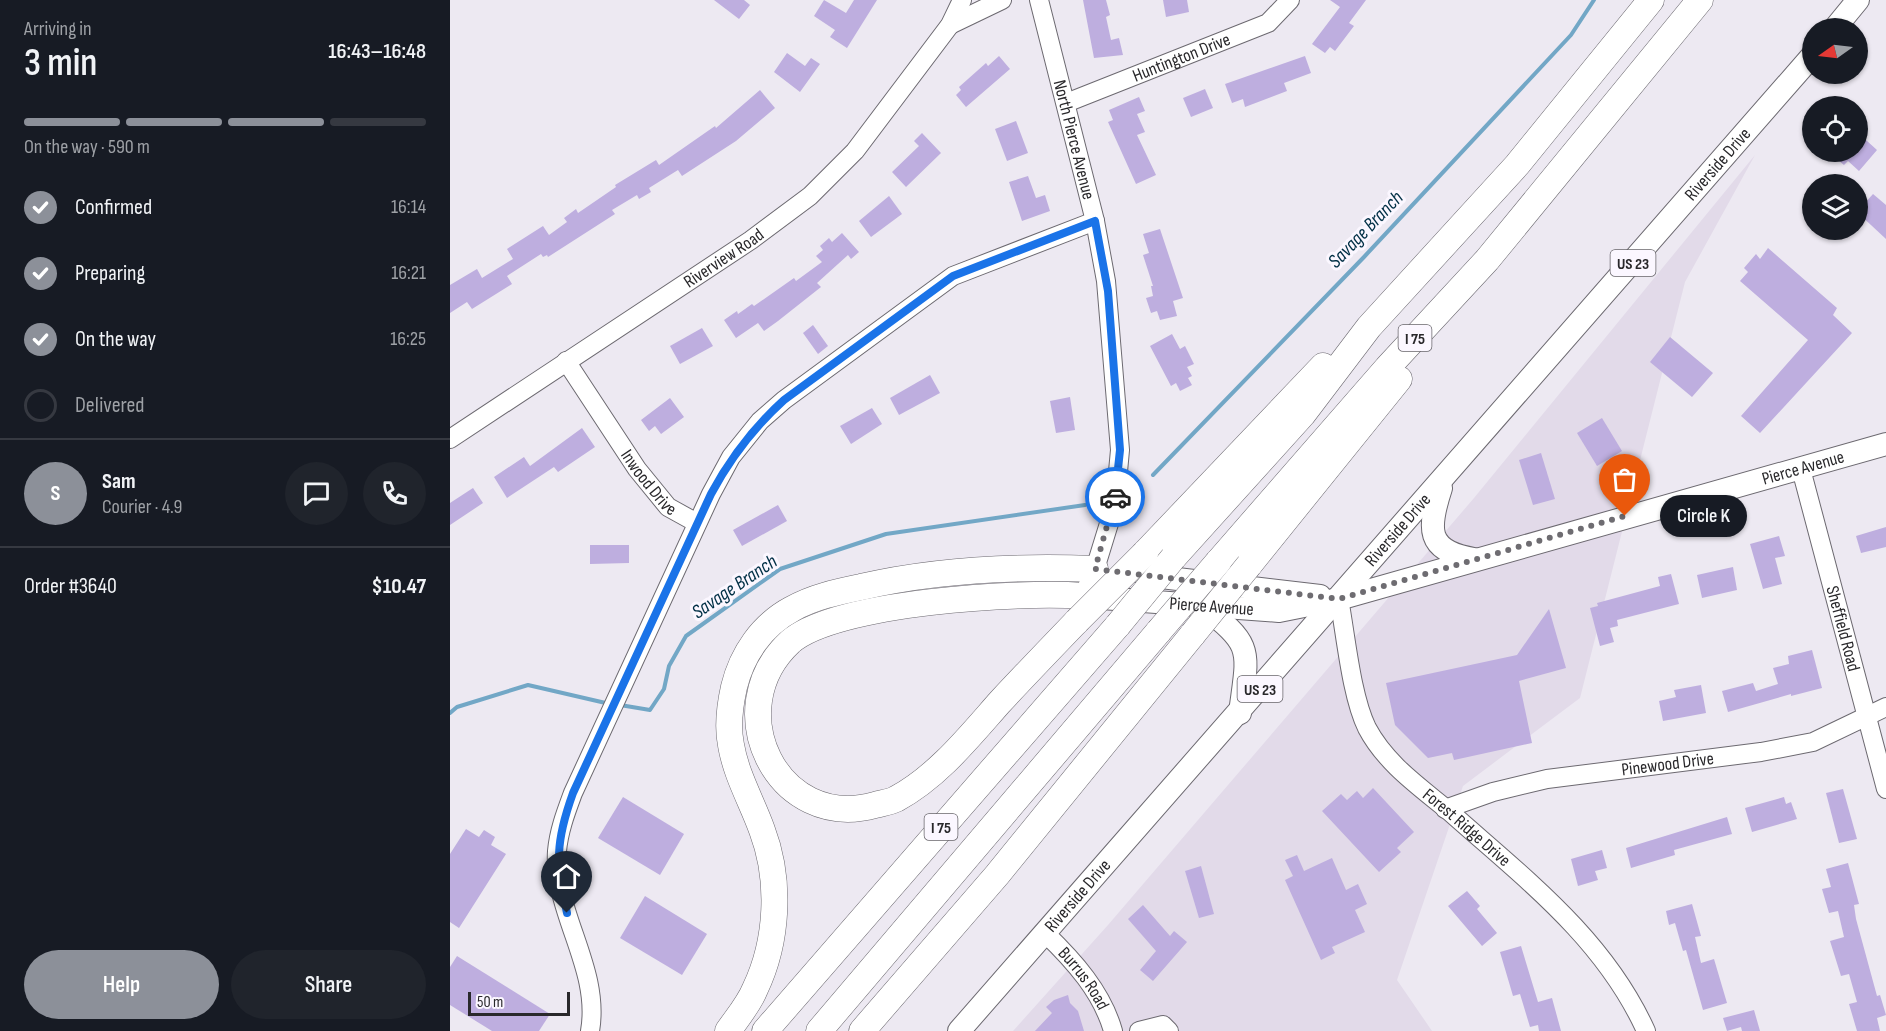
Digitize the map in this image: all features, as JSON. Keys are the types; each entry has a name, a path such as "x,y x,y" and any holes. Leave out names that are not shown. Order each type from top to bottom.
{"highway":[{"name":"I 75","path":"765,1031 1118,625 1173,558 1303,414 1369,327 1517,165 1651,0"},
{"name":"I 75","path":"819,1031 1218,562 1387,368 1488,260 1700,0"},
{"path":"862,1031 1026,840 1416,357 1488,260"},
{"path":"1080,609 1018,595 963,598 911,606 821,626 792,641 774,660 763,680 757,718 763,747 771,765 788,786 805,798 824,806 844,809 866,808 895,800 956,750 1080,609 1145,553 1321,367 1369,327"},
{"path":"728,1031 755,991 768,958 773,927 771,862 763,832 736,765 730,743 730,705 737,675 753,642 765,628 790,609 811,600 884,582 980,569 1042,567 1095,569"}],"main road":[{"path":"1843,18 1858,0"},
{"name":"Riverside Drive","path":"959,1031 1444,480 1802,68"},
{"name":"Pierce Avenue","path":"1080,609 1202,606 1279,611 1339,599 1886,444"},
{"path":"1444,480 1432,518 1434,538 1447,552 1475,559"},
{"name":"Pierce Avenue","path":"1095,569 1339,599"},
{"path":"1202,606 1232,628 1243,648 1246,663 1239,713"}],"street":[{"name":"Riverview Road","path":"450,439 751,240 810,196 855,151 950,25 962,0"},
{"name":"Riverview Road","path":"950,25 1002,0"},
{"path":"1029,0 1041,6"},
{"name":"Huntington Drive","path":"1066,103 1258,28 1268,23 1290,0"},
{"name":"North Pierce Avenue","path":"1041,6 1095,221 1108,291 1120,450 1114,504 1095,569 1080,609"},
{"name":"Inwood Drive","path":"566,361 637,469 668,507 697,524 731,457 760,422 784,400 953,276 1095,221"},
{"name":"Sheffield Road","path":"1802,469 1886,789"},
{"path":"590,1031 592,1001 588,975 567,913 559,875 557,852 561,826 573,793 697,524"},
{"name":"Forest Ridge Drive","path":"1339,599 1358,705 1367,728 1394,764 1574,923 1619,980 1646,1031"},
{"name":"Pinewood Drive","path":"1445,809 1493,792 1547,779 1761,752 1812,742 1886,707"},
{"name":"Burrus Road","path":"1045,933 1070,957 1089,981 1108,1014 1113,1031"},
{"path":"1139,1031 1163,1026 1169,1031"}],"shaded area":[{"path":"1755,155 1685,282 1580,698 1463,786 1397,980 1432,1031 1013,1031 1108,925 1474,498"}],"building":[{"path":"714,0 744,0 750,5 739,19"},
{"path":"824,0 846,13 854,0 877,0 847,48 830,37 835,30 814,16"},
{"path":"1083,0 1106,0 1110,15 1106,17 1111,40 1119,38 1123,55 1094,58"},
{"path":"1163,0 1187,0 1189,12 1166,17"},
{"path":"1330,0 1366,0 1349,23 1354,26 1335,51 1330,47 1325,53 1312,44 1340,7"},
{"path":"787,53 805,66 811,58 820,64 800,92 774,72"},
{"path":"999,56 1010,69 966,107 956,95 961,90 959,87 986,63 988,66"},
{"path":"1305,56 1311,73 1284,83 1287,91 1245,107 1243,99 1232,103 1225,84"},
{"path":"1205,89 1213,108 1191,117 1183,98"},
{"path":"760,90 775,108 736,141 682,176 678,170 649,188 651,192 639,199 637,195 612,210 615,214 548,257 547,255 543,257 541,254 507,276 512,284 472,309 467,302 450,313 450,285 477,269 482,278 513,259 507,249 543,226 549,235 567,222 564,218 576,209 578,213 616,187 615,185 656,160 659,165 715,126 716,128"},
{"path":"1139,97 1145,111 1137,114 1145,132 1137,135 1156,175 1136,184 1108,122 1113,120 1109,110"},
{"path":"1016,121 1028,153 1007,161 995,129"},
{"path":"922,133 941,153 906,187 892,172 919,146 914,141"},
{"path":"1868,142 1877,150 1868,160"},
{"path":"1849,162 1867,162 1859,171"},
{"path":"1028,176 1036,198 1045,195 1050,211 1022,221 1009,182"},
{"path":"1873,194 1886,205 1886,239 1868,222 1868,200"},
{"path":"889,196 902,214 871,237 859,221"},
{"path":"1160,229 1183,298 1173,301 1177,316 1160,320 1157,311 1151,313 1146,298 1153,296 1151,286 1153,286 1143,255 1149,253 1143,234"},
{"path":"842,233 859,252 851,259 848,255 817,283 821,287 764,331 758,323 736,338 724,320 752,304 754,306 794,278 796,281 822,262 816,256 823,250 820,246 829,238 832,242"},
{"path":"1768,248 1837,308 1833,315 1852,333 1760,433 1741,416 1808,340 1740,281 1748,272 1744,268 1756,254 1760,259"},
{"path":"813,325 828,346 818,354 803,333"},
{"path":"702,328 713,346 680,364 670,346"},
{"path":"1172,334 1180,349 1185,346 1194,364 1187,367 1192,376 1188,378 1192,385 1180,391 1176,383 1171,386 1150,346"},
{"path":"1670,337 1713,373 1692,397 1650,362"},
{"path":"930,375 940,393 899,415 890,398"},
{"path":"1070,397 1075,430 1056,433 1050,401"},
{"path":"670,398 684,417 661,434 655,426 649,431 641,420"},
{"path":"872,408 882,424 851,444 840,426"},
{"path":"1602,418 1622,451 1597,466 1577,433"},
{"path":"582,428 595,447 558,472 554,467 507,498 494,477 524,457 530,466"},
{"path":"1541,453 1555,499 1533,505 1519,460"},
{"path":"473,488 483,503 450,525 450,503"},
{"path":"778,505 787,521 742,546 733,530"},
{"path":"1886,527 1886,547 1861,553 1856,536"},
{"path":"1779,536 1785,556 1775,558 1782,584 1763,589 1750,544"},
{"path":"590,545 629,545 629,563 590,564"},
{"path":"1733,567 1737,590 1702,598 1697,575"},
{"path":"1671,574 1679,604 1617,620 1618,626 1610,628 1614,642 1600,646 1590,608 1598,606 1597,603 1660,586 1658,577"},
{"path":"1549,609 1566,668 1519,681 1532,743 1454,760 1452,753 1428,758 1395,725 1386,683 1517,655"},
{"path":"1812,650 1822,688 1791,696 1791,694 1728,712 1722,691 1753,683 1756,691 1778,684 1773,668 1789,664 1788,656"},
{"path":"1701,685 1706,713 1663,721 1659,701 1676,697 1674,690"},
{"path":"1373,788 1414,832 1397,848 1401,852 1379,872 1322,811 1341,794 1347,800 1357,791 1363,798"},
{"path":"1843,789 1857,839 1839,843 1826,793"},
{"path":"623,797 684,834 660,875 598,838"},
{"path":"1784,797 1786,804 1791,802 1797,819 1752,832 1745,808"},
{"path":"1727,817 1732,834 1674,850 1675,855 1631,868 1626,848"},
{"path":"466,829 479,837 484,830 495,837 491,845 506,854 459,928 450,922 450,854"},
{"path":"1602,850 1607,868 1595,871 1598,880 1578,886 1571,859"},
{"path":"1297,855 1304,871 1332,858 1346,890 1358,884 1367,904 1355,910 1365,932 1332,947 1335,953 1321,960 1285,880 1293,876 1285,860"},
{"path":"1848,863 1859,904 1854,905 1856,919 1877,996 1880,995 1886,1015 1877,1018 1880,1031 1857,1031 1849,1004 1857,1002 1849,974 1841,976 1830,941 1844,937 1838,911 1829,913 1822,889 1831,887 1826,869"},
{"path":"1201,866 1214,914 1199,918 1185,871"},
{"path":"1467,891 1480,906 1477,909 1497,933 1482,946 1448,906"},
{"path":"645,896 707,934 682,975 620,938"},
{"path":"1692,904 1701,936 1695,937 1701,963 1714,959 1727,1003 1703,1010 1686,950 1683,951 1675,923 1669,925 1666,911"},
{"path":"1143,905 1170,936 1174,931 1187,942 1153,981 1140,970 1156,951 1128,919"},
{"path":"1521,946 1538,1002 1552,998 1561,1031 1539,1031 1538,1025 1530,1027 1520,994 1513,996 1500,952"},
{"path":"457,956 550,1014 539,1031 492,1031 450,1005 450,967"},
{"path":"1068,995 1070,1003 1078,1011 1084,1031 1035,1031 1052,1013 1046,1007 1054,1000"},
{"path":"1754,1010 1760,1031 1742,1031 1741,1027 1727,1031 1723,1018"}],"waterway":[{"name":"Savage Branch","path":"1153,475 1364,257 1571,35 1594,0"},
{"name":"Savage Branch","path":"620,705 650,710 664,689 669,666 686,636 780,569 886,534 1085,505"},
{"name":"Savage Branch","path":"450,713 457,707 528,685 610,704"}],"way so far":[{"path":"1115,497 1107,535 1095,569 1339,599 1625,516"}],"place":[{"name":"Circle K","path":"1625,516"}],"route":[{"path":"567,913 557,852 561,826 573,793 711,494 731,457 760,422 784,400 953,276 1095,221 1108,291 1112,338 1120,450 1115,497"}]}
